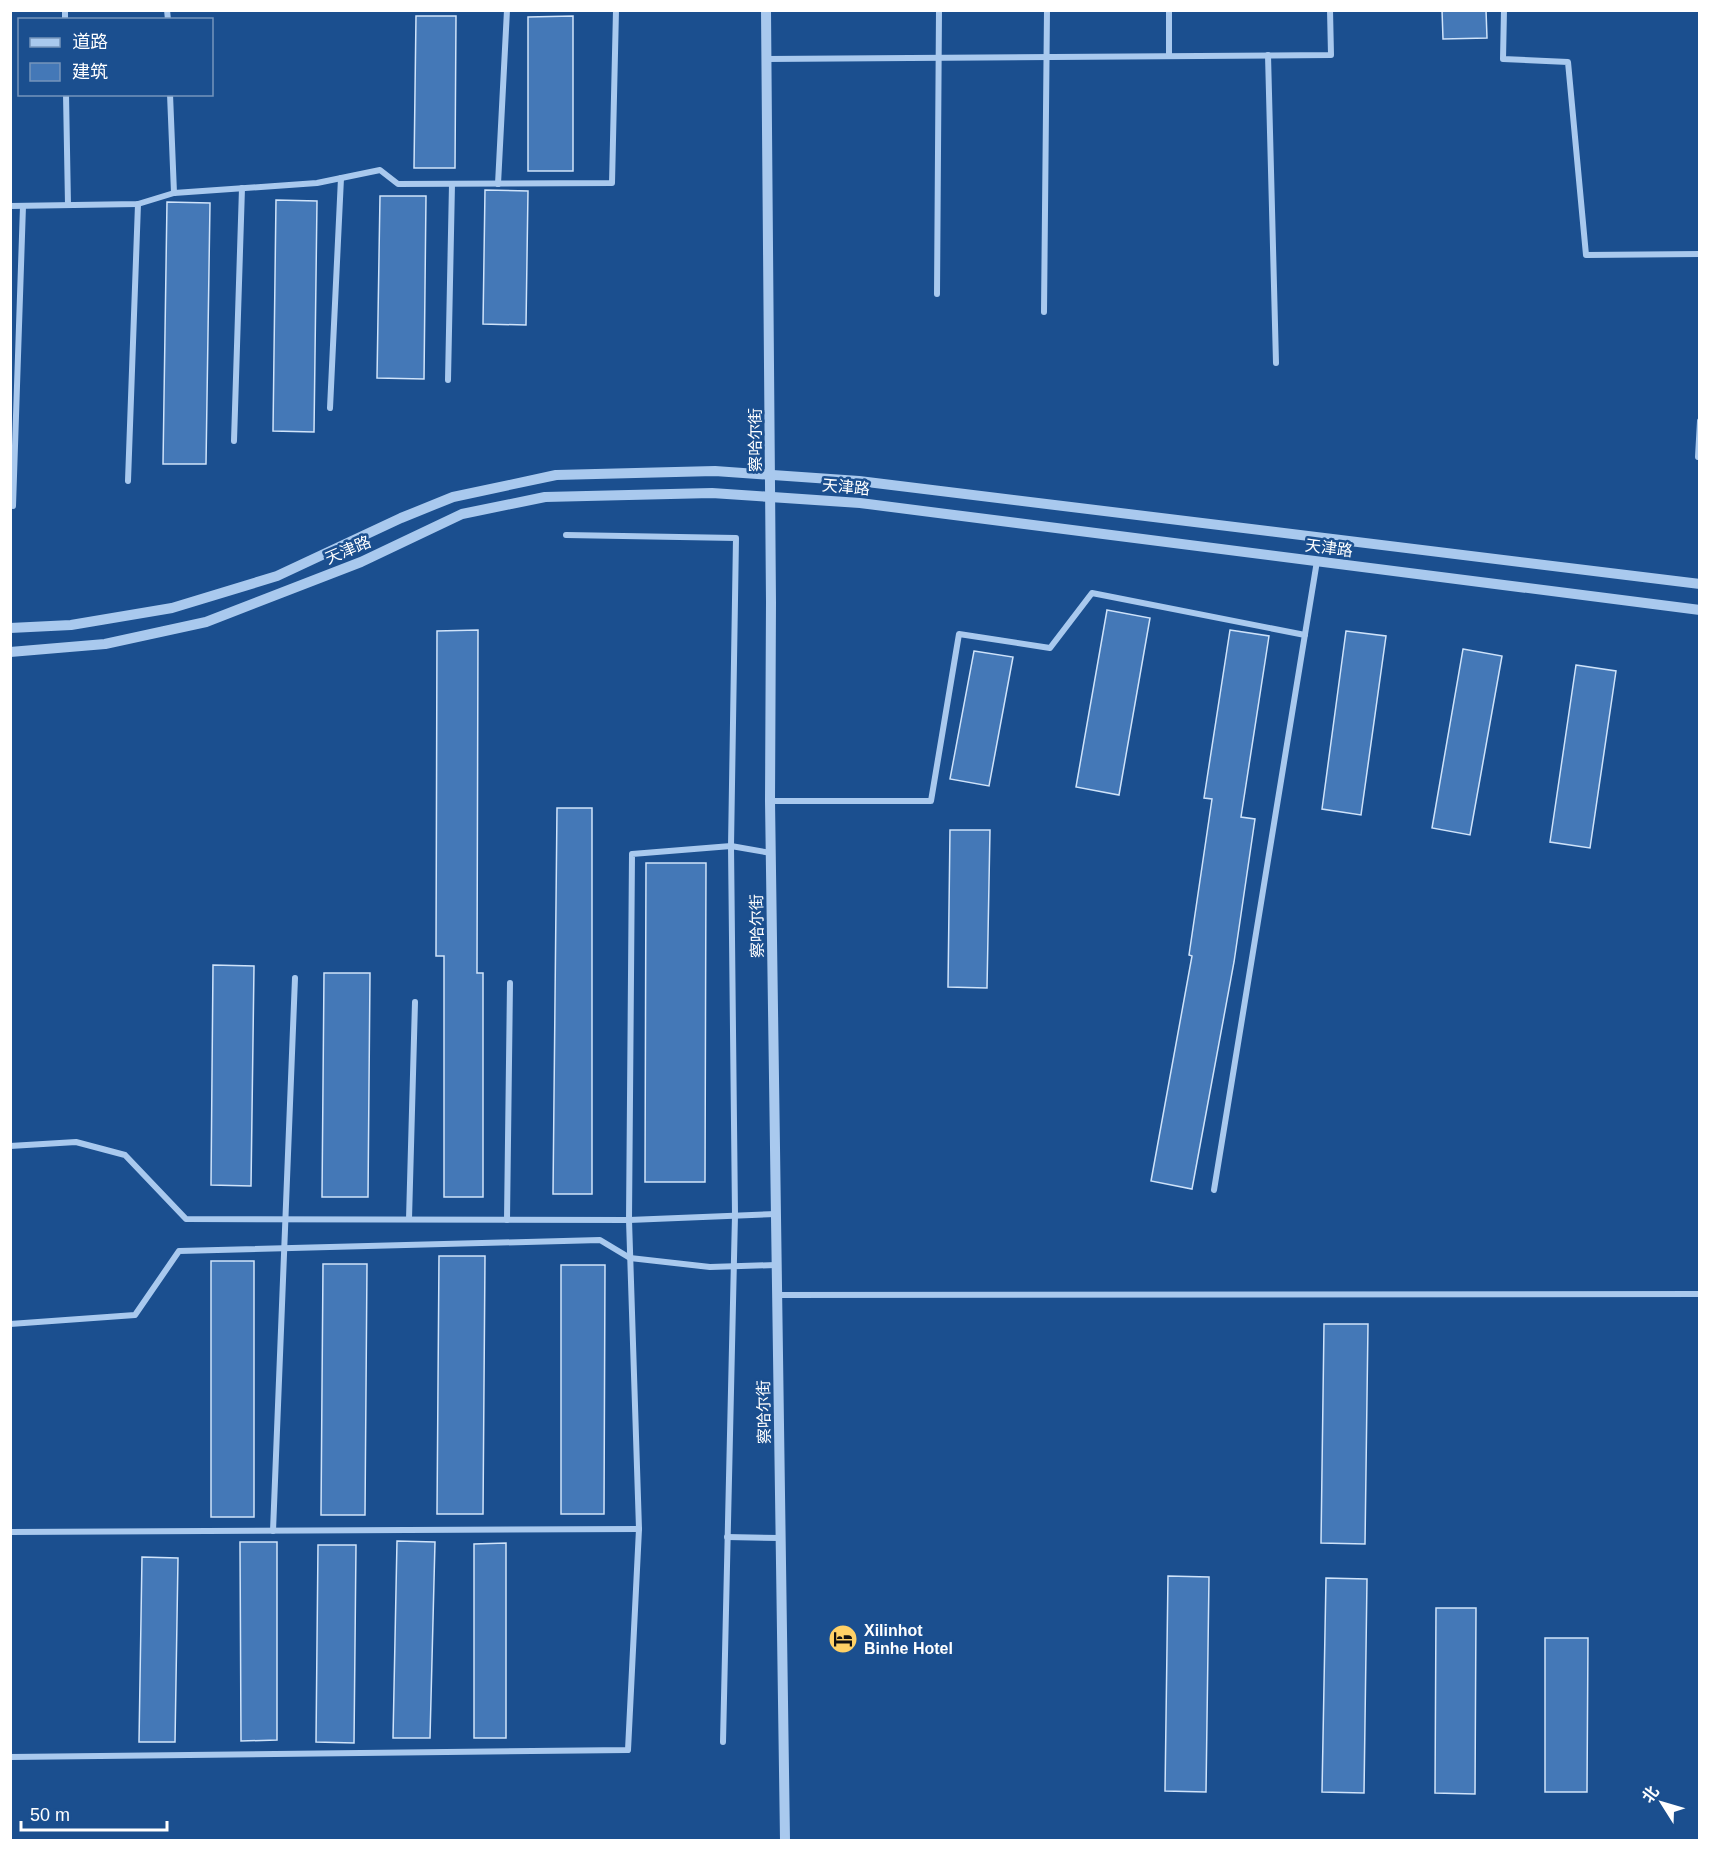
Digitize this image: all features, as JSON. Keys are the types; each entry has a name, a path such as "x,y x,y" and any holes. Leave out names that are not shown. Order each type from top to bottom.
{"street":[{"path":"498,184 507,10"},
{"path":"10,206 138,204 174,193 318,183 380,170 398,184 612,183 616,10"},
{"name":"察哈尔街","path":"766,10 770,801 784,1840"},
{"path":"937,294 939,10"},
{"path":"1044,312 1047,10"},
{"path":"1169,10 1169,56"},
{"path":"766,59 1331,55 1330,10"},
{"path":"1504,10 1503,59 1568,62 1586,255 1700,254"},
{"path":"1268,55 1276,363"},
{"path":"66,96 68,206"},
{"path":"170,96 174,193"},
{"path":"330,408 341,178"},
{"path":"448,380 452,184"},
{"path":"234,441 242,188"},
{"path":"128,481 138,204"},
{"path":"13,506 23,206"},
{"path":"1700,422 1698,457 1700,458"},
{"name":"天津路","path":"10,628 71,625 172,609 277,576 453,496 556,475 715,471 859,481 1700,584"},
{"name":"天津路","path":"10,652 105,644 206,622 361,562 462,513 545,497 712,493 861,503 1700,610"},
{"path":"566,535 736,538 731,846 735,1215 732,1266 723,1742"},
{"path":"1214,1190 1317,561"},
{"path":"770,801 931,801 959,634 1050,648 1092,593 1305,635"},
{"path":"10,1757 628,1750 639,1529 629,1220 632,854 731,846 771,853"},
{"path":"273,1531 295,978"},
{"path":"507,1220 510,984"},
{"path":"410,1219 415,1002"},
{"path":"10,1146 76,1142 125,1155 186,1219 629,1220 776,1214"},
{"path":"10,1324 135,1315 180,1251 600,1240 630,1258 710,1267 776,1265"},
{"path":"777,1295 1700,1294"},
{"path":"10,1532 639,1529"},
{"path":"727,1537 780,1538"}],"building":[{"path":"1442,10 1486,10 1487,38 1443,39"},
{"path":"416,16 456,16 455,168 414,168"},
{"path":"573,16 573,171 528,171 528,17"},
{"path":"485,190 528,191 526,325 483,324"},
{"path":"380,196 426,196 424,379 377,378"},
{"path":"276,200 317,201 314,432 273,431"},
{"path":"167,202 210,203 206,464 163,464"},
{"path":"1107,610 1150,618 1119,795 1076,787"},
{"path":"478,630 477,973 483,973 483,1197 444,1197 444,956 436,956 437,631"},
{"path":"1230,630 1269,636 1241,817 1255,819 1234,962 1192,1189 1151,1181 1192,956 1189,955 1212,799 1204,798"},
{"path":"1346,631 1386,636 1361,815 1322,809"},
{"path":"1463,649 1502,656 1470,835 1432,828"},
{"path":"974,651 1013,657 989,786 950,779"},
{"path":"1576,665 1616,671 1590,848 1550,842"},
{"path":"557,808 592,808 592,1194 553,1194"},
{"path":"950,830 990,830 987,988 948,987"},
{"path":"646,863 706,863 705,1182 645,1182"},
{"path":"213,965 254,966 251,1186 211,1185"},
{"path":"324,973 370,973 368,1197 322,1197"},
{"path":"439,1256 485,1256 483,1514 437,1514"},
{"path":"211,1261 254,1261 254,1517 211,1517"},
{"path":"323,1264 367,1264 365,1515 321,1515"},
{"path":"561,1265 605,1265 604,1514 561,1514"},
{"path":"1324,1324 1368,1324 1365,1544 1321,1543"},
{"path":"397,1541 435,1542 430,1738 393,1738"},
{"path":"240,1542 277,1542 277,1740 241,1741"},
{"path":"506,1543 506,1738 474,1738 474,1544"},
{"path":"318,1545 356,1545 354,1743 316,1742"},
{"path":"142,1557 178,1558 175,1742 139,1742"},
{"path":"1168,1576 1209,1577 1206,1792 1165,1791"},
{"path":"1326,1578 1367,1579 1364,1793 1322,1792"},
{"path":"1436,1608 1476,1608 1475,1794 1435,1793"},
{"path":"1545,1638 1588,1638 1587,1792 1545,1792"}],"place":[{"name":"Xilinhot Binhe Hotel","path":"843,1639"}]}
